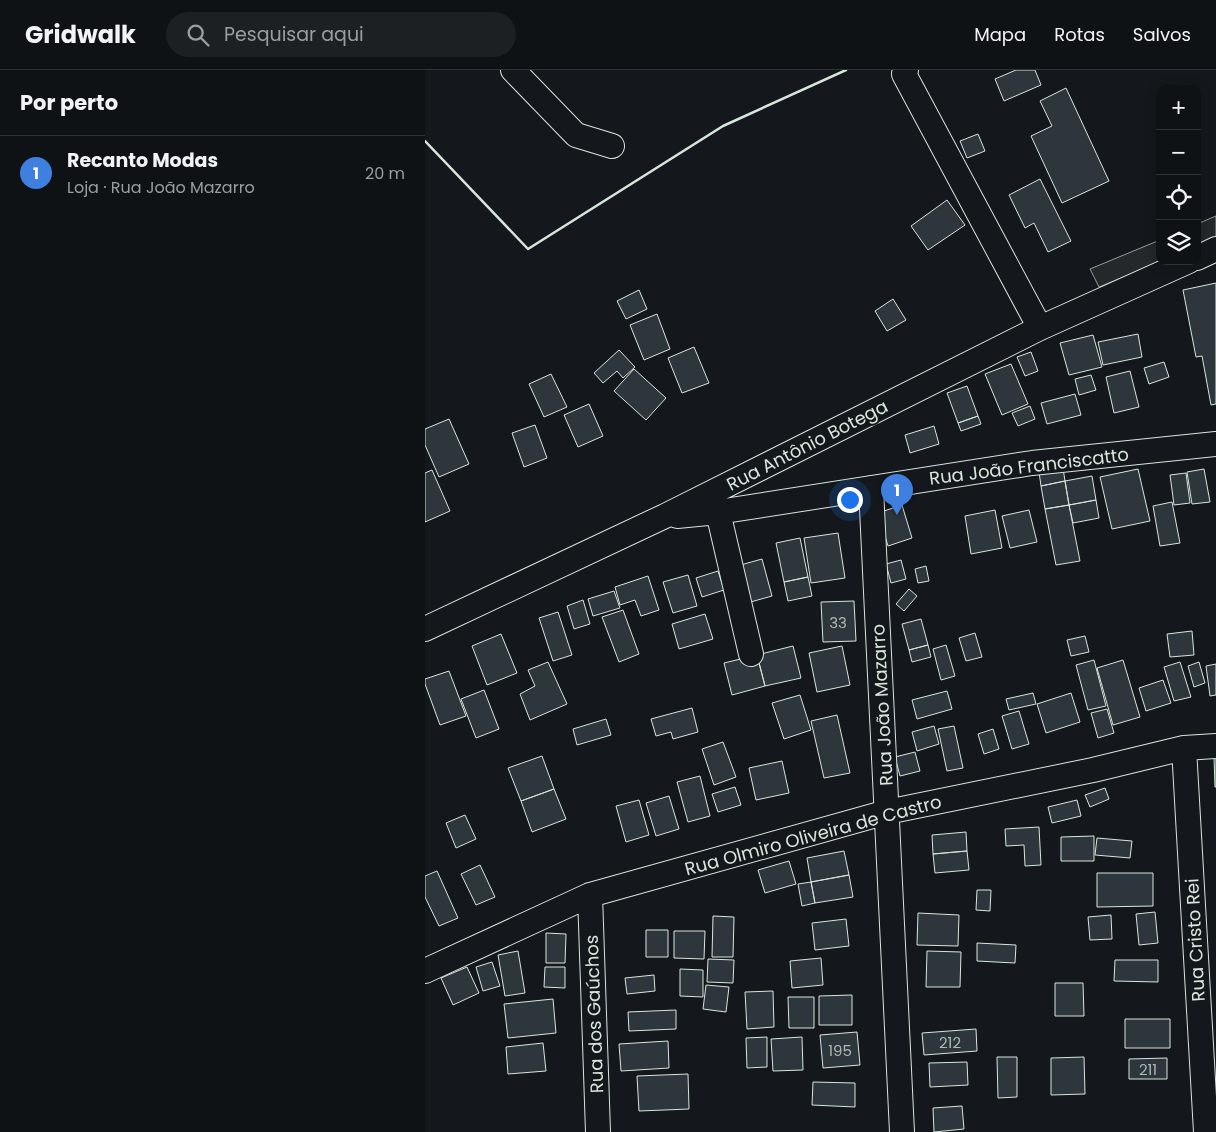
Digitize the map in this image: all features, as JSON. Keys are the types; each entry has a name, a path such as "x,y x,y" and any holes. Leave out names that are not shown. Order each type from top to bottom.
{"street":[{"path":"513,70 576,135 612,146"},
{"path":"905,70 904,74 1040,328"},
{"path":"1201,256 1216,249"},
{"name":"Rua Antônio Botega","path":"425,629 665,516 1040,328 1180,265"},
{"name":"Rua João Franciscatto","path":"665,516 687,516 718,512 1032,463 1216,444"},
{"name":"Rua João Mazarro","path":"871,488 902,1132"},
{"path":"718,512 751,654"},
{"name":"Rua Olmiro Oliveira de Castro","path":"425,971 589,895 887,812 1093,770 1184,748 1216,746"},
{"name":"Rua Cristo Rei","path":"1184,748 1206,1132"},
{"name":"Rua dos Gaúchos","path":"589,895 598,1132"}],"shaded area":[{"path":"1216,216 1216,239 1201,245 1201,222"},
{"path":"1156,242 1156,263 1099,287 1090,269"}],"building":[{"path":"1016,70 1035,70 1041,85 1004,101 995,79"},
{"path":"1066,88 1109,181 1062,203 1031,136 1052,126 1040,101"},
{"path":"978,134 985,151 967,158 960,141"},
{"path":"1040,179 1071,241 1048,252 1034,223 1025,228 1009,195"},
{"path":"947,200 965,225 928,250 911,226"},
{"path":"1216,283 1216,404 1211,405 1202,356 1196,357 1183,290"},
{"path":"639,290 647,309 626,319 617,301"},
{"path":"893,299 906,320 887,331 875,311"},
{"path":"657,314 670,349 644,360 630,325"},
{"path":"1138,334 1142,357 1103,365 1098,342"},
{"path":"1093,335 1102,367 1069,375 1060,343"},
{"path":"694,347 709,383 682,393 668,358"},
{"path":"619,350 635,367 623,378 617,371 603,383 594,373"},
{"path":"1031,352 1038,371 1025,376 1017,357"},
{"path":"1164,362 1169,377 1149,384 1144,368"},
{"path":"1011,364 1028,404 1002,415 985,374"},
{"path":"634,369 666,398 646,420 614,391"},
{"path":"1130,371 1139,407 1114,413 1106,377"},
{"path":"551,374 567,407 544,417 529,384"},
{"path":"1091,375 1096,390 1079,395 1075,379"},
{"path":"967,386 978,416 958,423 947,393"},
{"path":"1075,394 1081,415 1047,424 1041,403"},
{"path":"589,404 603,436 578,447 564,415"},
{"path":"1030,406 1035,419 1018,426 1012,413"},
{"path":"978,416 981,424 961,431 958,423"},
{"path":"449,419 469,464 439,477 425,445 425,429"},
{"path":"535,425 547,458 524,467 512,433"},
{"path":"934,426 939,444 910,453 905,435"},
{"path":"1063,468 1065,481 1041,486 1039,472"},
{"path":"1138,469 1150,521 1112,529 1100,477"},
{"path":"1204,469 1210,502 1192,504 1187,472"},
{"path":"432,470 450,511 425,522 425,473"},
{"path":"1186,473 1190,503 1174,505 1170,475"},
{"path":"1092,476 1096,500 1069,505 1065,481"},
{"path":"1065,481 1069,505 1045,509 1041,486"},
{"path":"1096,500 1099,518 1073,523 1069,505"},
{"path":"1172,502 1180,543 1160,546 1153,506"},
{"path":"902,505 912,538 888,546 878,513"},
{"path":"1069,505 1080,561 1056,565 1045,509"},
{"path":"995,510 1002,548 971,554 965,516"},
{"path":"1029,510 1037,542 1010,548 1002,516"},
{"path":"838,533 845,578 811,583 804,538"},
{"path":"800,538 808,577 784,582 776,543"},
{"path":"762,559 772,596 747,603 737,566"},
{"path":"901,560 906,579 891,583 886,564"},
{"path":"926,566 929,581 918,583 915,569"},
{"path":"718,571 724,590 702,597 696,578"},
{"path":"688,575 697,606 673,613 663,582"},
{"path":"648,576 659,610 641,616 635,600 620,605 615,587"},
{"path":"808,577 812,596 788,601 784,582"},
{"path":"909,589 917,596 904,611 896,604"},
{"path":"614,591 620,608 593,616 588,599"},
{"path":"583,600 590,624 574,629 567,606"},
{"path":"854,601 856,641 823,642 821,602"},
{"path":"623,610 639,654 619,662 602,617"},
{"path":"558,612 572,655 553,661 539,618"},
{"path":"705,614 713,639 679,649 672,624"},
{"path":"921,619 928,645 909,650 902,624"},
{"path":"1192,631 1194,655 1170,657 1167,634"},
{"path":"975,633 982,657 966,661 959,638"},
{"path":"501,634 517,673 487,685 472,646"},
{"path":"1085,636 1089,652 1071,656 1067,640"},
{"path":"928,645 931,657 912,662 909,650"},
{"path":"946,645 955,676 941,680 933,649"},
{"path":"793,646 801,678 765,686 757,655"},
{"path":"842,646 850,685 817,692 809,653"},
{"path":"757,655 765,686 732,695 724,663"},
{"path":"1094,660 1106,706 1088,710 1076,665"},
{"path":"1123,660 1140,717 1113,725 1097,668"},
{"path":"548,662 567,704 530,720 520,694 535,686 528,670"},
{"path":"1180,662 1191,697 1174,701 1164,667"},
{"path":"1199,662 1205,683 1194,687 1188,666"},
{"path":"1216,664 1216,695 1210,696 1206,666"},
{"path":"449,671 466,716 440,725 425,684 425,679"},
{"path":"1163,680 1171,703 1146,711 1139,688"},
{"path":"484,690 499,729 476,738 461,699"},
{"path":"947,691 952,709 917,719 912,700"},
{"path":"1033,693 1036,704 1009,710 1006,699"},
{"path":"1071,693 1080,722 1046,733 1037,704"},
{"path":"800,695 811,730 784,739 772,703"},
{"path":"692,708 698,732 673,739 671,732 656,736 651,719"},
{"path":"1107,709 1114,733 1098,738 1091,713"},
{"path":"1019,711 1029,744 1012,749 1002,716"},
{"path":"837,715 850,773 824,778 811,721"},
{"path":"606,719 611,735 577,745 573,729"},
{"path":"934,726 939,744 917,751 912,732"},
{"path":"954,726 963,768 947,771 938,729"},
{"path":"993,729 999,749 984,754 978,734"},
{"path":"723,742 736,777 714,785 702,749"},
{"path":"915,752 920,771 900,776 895,757"},
{"path":"542,756 554,789 521,801 508,768"},
{"path":"1214,757 1216,757 1216,787 1215,787"},
{"path":"782,761 789,793 756,800 749,768"},
{"path":"700,776 710,816 688,822 677,782"},
{"path":"735,787 741,805 718,812 712,794"},
{"path":"1105,788 1109,799 1090,807 1085,795"},
{"path":"554,789 566,819 532,832 521,801"},
{"path":"669,796 679,829 656,836 646,803"},
{"path":"639,800 649,835 626,842 616,806"},
{"path":"1077,800 1081,816 1052,823 1048,807"},
{"path":"465,815 476,839 456,848 446,823"},
{"path":"1039,827 1041,865 1025,866 1024,845 1006,846 1005,829"},
{"path":"966,832 967,851 933,854 932,835"},
{"path":"1094,836 1094,861 1061,861 1061,837"},
{"path":"1097,838 1132,841 1130,858 1095,855"},
{"path":"844,851 849,875 811,882 807,858"},
{"path":"967,851 969,870 935,873 933,854"},
{"path":"789,861 796,884 765,893 758,870"},
{"path":"480,865 495,897 476,905 461,874"},
{"path":"437,871 458,918 439,926 425,897 425,876"},
{"path":"1097,873 1153,873 1153,906 1097,907"},
{"path":"849,875 853,897 815,903 811,882"},
{"path":"811,882 815,903 802,906 798,884"},
{"path":"977,890 991,890 990,911 976,910"},
{"path":"1155,912 1158,943 1139,945 1136,914"},
{"path":"918,913 959,915 958,946 917,945"},
{"path":"1111,915 1112,939 1090,940 1088,917"},
{"path":"713,916 734,917 733,957 712,957"},
{"path":"846,919 849,946 815,950 812,923"},
{"path":"646,930 668,930 668,957 646,957"},
{"path":"674,931 705,931 704,959 674,958"},
{"path":"546,933 566,934 565,963 546,963"},
{"path":"977,943 1016,945 1015,963 977,961"},
{"path":"518,951 525,993 505,996 498,955"},
{"path":"927,951 961,952 960,987 926,987"},
{"path":"821,958 823,985 792,988 790,961"},
{"path":"708,959 734,960 733,983 707,982"},
{"path":"1115,960 1158,960 1158,982 1114,981"},
{"path":"492,962 500,986 483,991 476,967"},
{"path":"467,967 479,993 453,1005 441,978"},
{"path":"545,967 565,967 565,988 544,987"},
{"path":"680,969 703,970 703,997 680,996"},
{"path":"654,975 655,991 627,994 625,978"},
{"path":"1055,983 1083,983 1084,1016 1055,1016"},
{"path":"706,985 729,987 726,1012 703,1009"},
{"path":"773,991 774,1027 747,1029 745,992"},
{"path":"852,995 852,1025 819,1025 819,996"},
{"path":"788,997 814,997 814,1028 789,1028"},
{"path":"553,999 556,1033 508,1038 504,1004"},
{"path":"676,1010 676,1029 629,1031 628,1012"},
{"path":"1125,1019 1170,1019 1170,1048 1125,1048"},
{"path":"976,1029 977,1051 924,1055 922,1033"},
{"path":"857,1032 860,1065 823,1068 820,1035"},
{"path":"767,1037 767,1067 747,1068 746,1038"},
{"path":"802,1037 803,1070 773,1071 771,1039"},
{"path":"668,1041 669,1068 621,1071 619,1044"},
{"path":"543,1043 546,1071 508,1074 506,1047"},
{"path":"997,1057 1017,1057 1017,1097 998,1098"},
{"path":"1084,1057 1085,1094 1051,1095 1051,1058"},
{"path":"1167,1058 1167,1079 1129,1079 1129,1059"},
{"path":"967,1062 968,1085 930,1087 929,1063"},
{"path":"688,1074 689,1109 639,1111 637,1076"},
{"path":"813,1082 855,1083 855,1107 812,1105"},
{"path":"962,1106 964,1129 934,1132 933,1108"}],"wall":[{"path":"425,141 528,249 723,126 846,70"}],"place":[{"name":"Recanto Modas","path":"897,515"}]}
